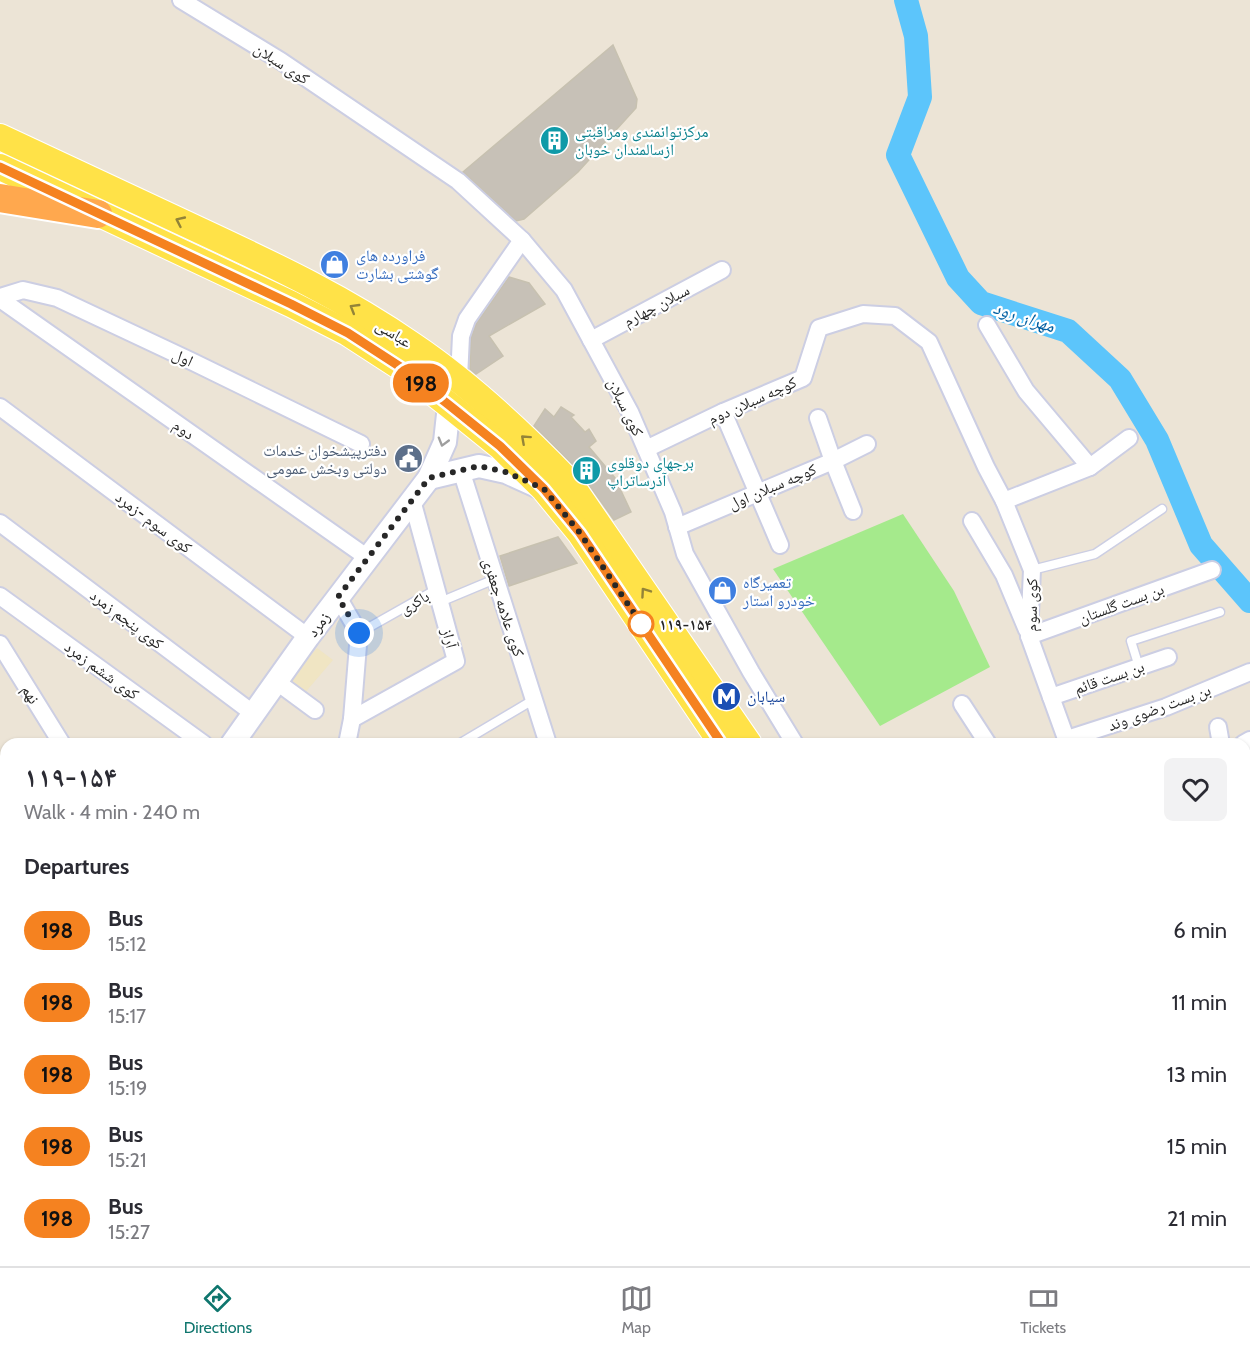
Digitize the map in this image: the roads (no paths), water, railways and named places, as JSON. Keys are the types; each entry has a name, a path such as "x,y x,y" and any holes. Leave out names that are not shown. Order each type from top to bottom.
{"highway":[{"path":"0,198 98,214"}],"main road":[{"name":"عباسى","path":"0,137 291,273 392,331 459,378 569,482 692,680 719,738"},
{"name":"عباسى","path":"0,167 291,304 348,333 402,368 500,446 544,489 692,680 744,738"}],"street":[{"name":"کوی سبلان","path":"181,0 281,61 458,181 522,240 564,290 630,412 677,527 685,554 751,672 791,738"},
{"path":"459,378 461,336 467,319 522,240"},
{"name":"سبلان چهارم","path":"591,340 722,270"},
{"name":"اول","path":"0,298 23,290 57,298 361,444"},
{"name":"دوم","path":"0,298 368,558"},
{"name":"کوچه سبلان دوم","path":"646,449 723,412 803,378 819,328 863,314 895,316 929,342 1004,501"},
{"path":"987,325 1026,391 1090,466"},
{"name":"زمرد","path":"236,738 308,637 429,478 445,442 449,405"},
{"name":"کوی سوم -زمرد","path":"0,407 308,637"},
{"path":"723,412 780,545"},
{"path":"818,418 832,461 853,511"},
{"path":"1004,501 1090,466 1129,438"},
{"name":"کوچه سبلان اول","path":"677,527 867,444"},
{"path":"429,478 479,466 506,472 544,489"},
{"name":"کوی علامه جعفری","path":"461,470 546,738"},
{"name":"آراز","path":"352,719 456,660 412,500"},
{"name":"کوی سوم","path":"1004,501 1032,570 1029,636 1066,738"},
{"path":"972,520 1004,575 1029,636"},
{"name":"کوی پنجم زمرد","path":"0,523 254,714"},
{"name":"بن بست گلستان","path":"1029,636 1212,570"},
{"name":"کوی ششم زمرد","path":"0,596 196,738"},
{"path":"338,597 359,633 352,719 348,738"},
{"name":"نهم","path":"0,644 58,738"},
{"name":"بن بست قائم","path":"1051,697 1168,657"},
{"name":"بن بست رضوی وند","path":"1079,738 1166,707 1250,672"},
{"path":"277,682 315,710"},
{"path":"962,704 984,738"},
{"path":"1218,727 1220,738"}],"lane":[{"path":"1032,570 1095,554 1162,509"},
{"name":"باکری","path":"359,633 439,596 495,579"},
{"path":"1139,667 1131,641 1220,612"},
{"path":"469,738 533,700"}],"waterway":[{"name":"مهران رود","path":"906,0 916,36 920,97 898,155 958,278 981,303 1068,331 1120,379 1157,440 1201,545 1250,601"}],"place":[{"name":"مرکزتوانمندی ومراقبتی ازسالمندان خوبان","path":"554,140"},
{"name":"فراورده های گوشتی بشارت","path":"335,264"},
{"name":"دفترپیشخوان خدمات دولتی وبخش عمومی","path":"408,459"},
{"name":"برجهای دوقلوی آذرساتراپ","path":"586,471"},
{"name":"تعمیرگاه خودرو استار","path":"722,591"},
{"name":"۱۱۹-۱۵۴","path":"641,624"},
{"name":"سیابان","path":"726,696"}]}
